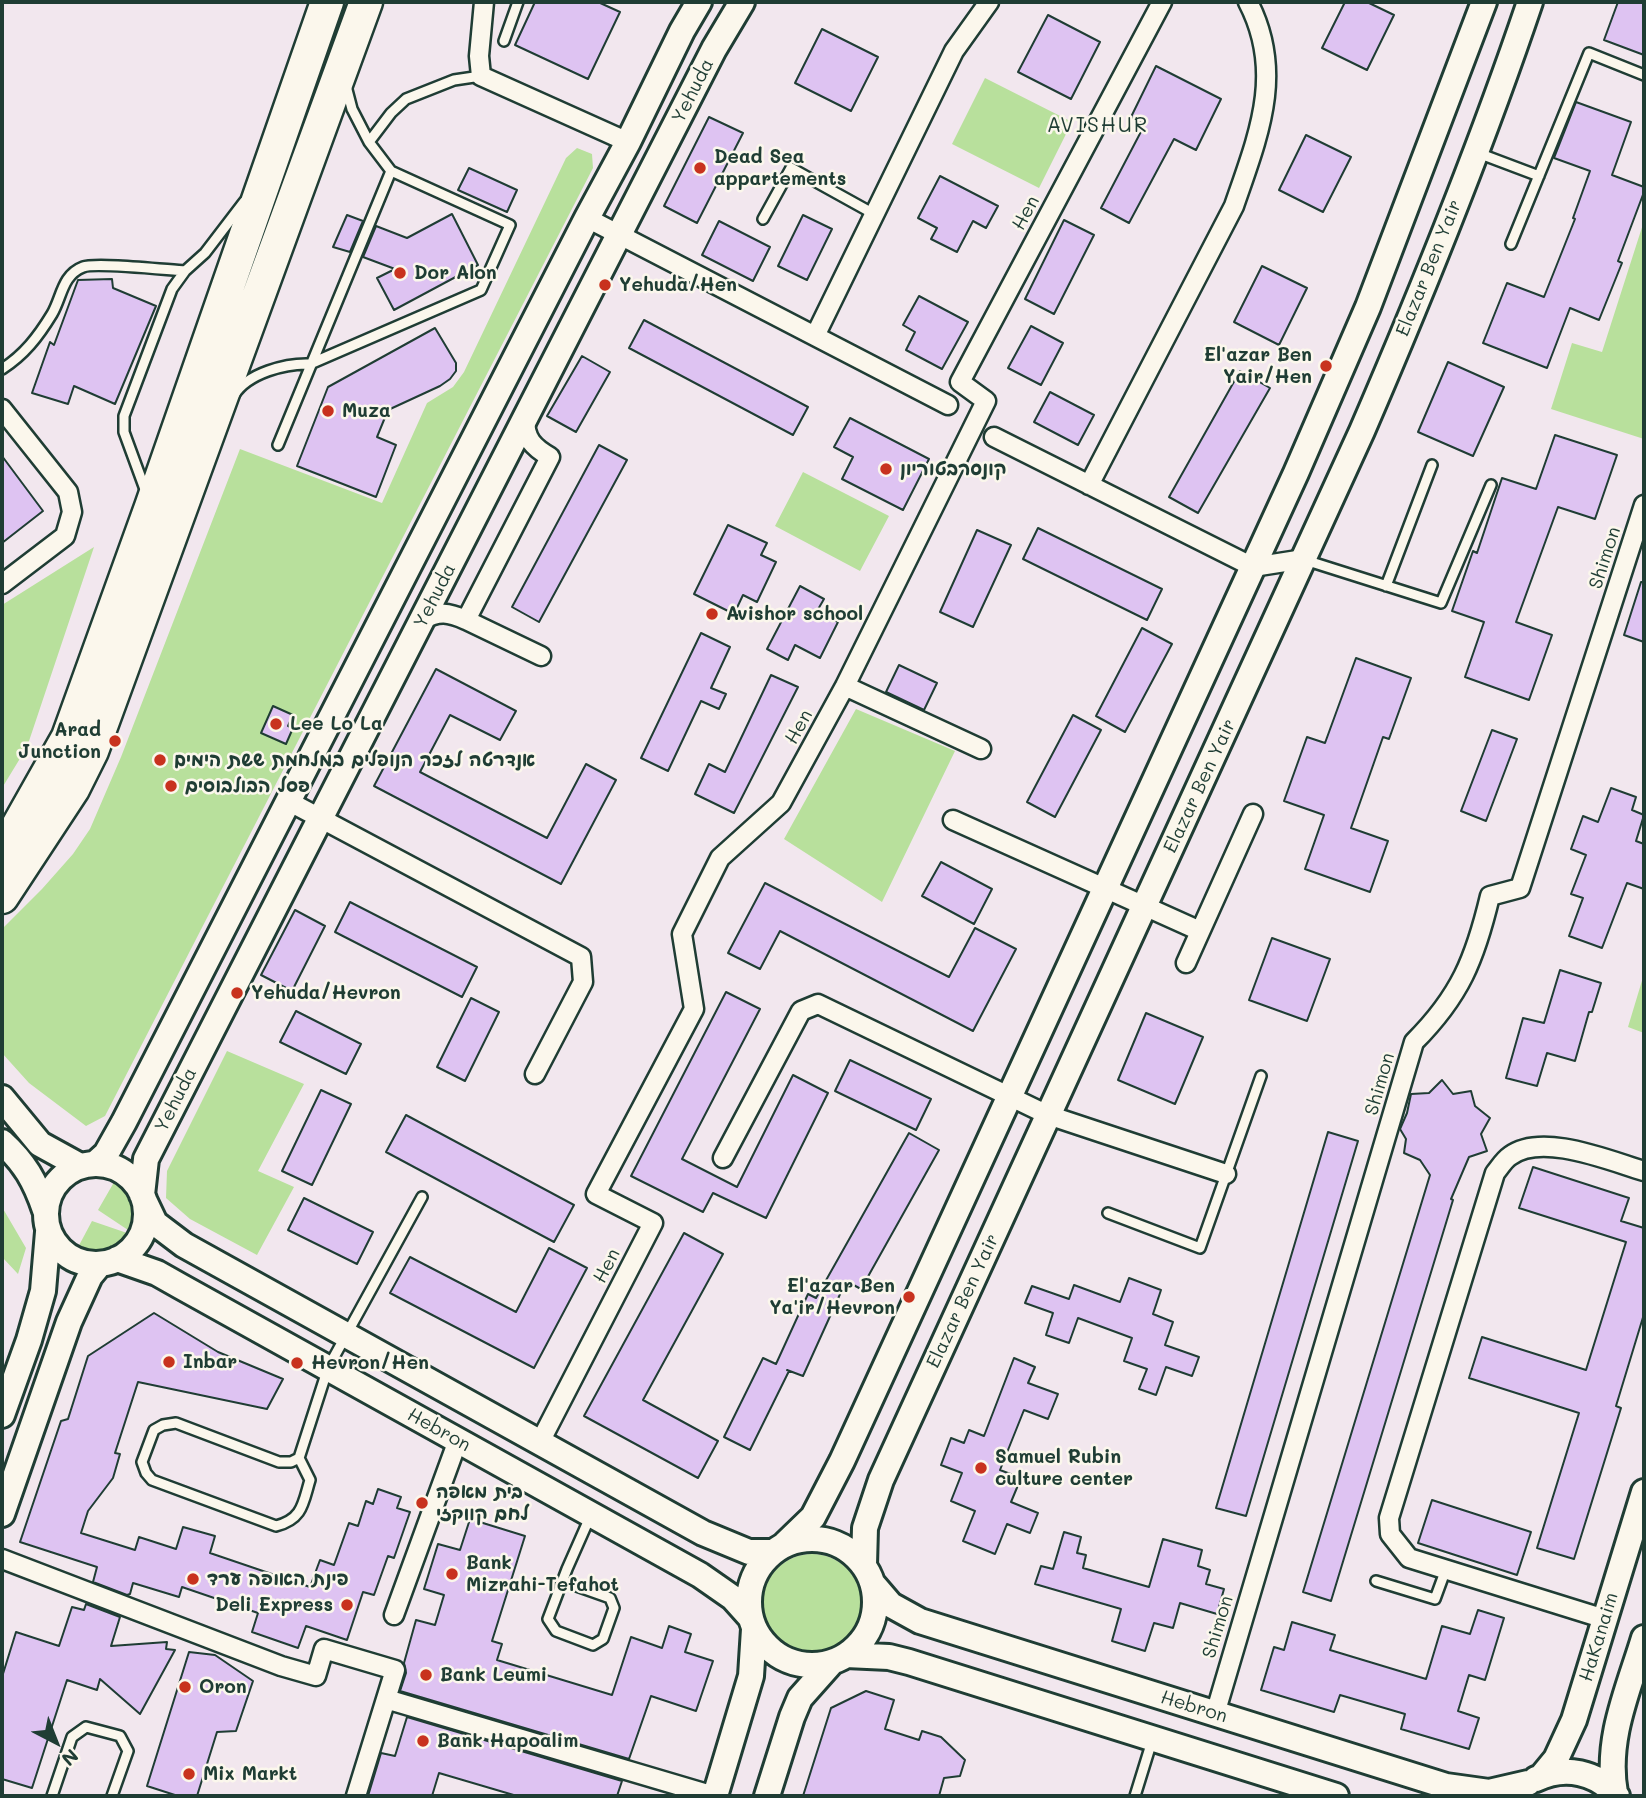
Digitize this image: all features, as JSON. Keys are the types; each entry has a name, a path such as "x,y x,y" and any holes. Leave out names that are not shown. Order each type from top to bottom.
{"highway":[{"path":"2,854 68,737 327,2"},
{"path":"2,897 73,789 92,751 366,2"}],"street":[{"path":"484,2 478,56 481,76 628,142"},
{"name":"Yehuda","path":"88,1165 106,1154 124,1122 699,2"},
{"name":"Yehuda","path":"144,1198 146,1159 714,49 742,2"},
{"path":"815,336 954,51 989,2"},
{"name":"Hen","path":"540,1442 653,1223 596,1194 694,1009 682,934 720,858 781,803 845,685 986,401 960,382 1162,2"},
{"path":"1089,485 1234,206 1249,161 1261,119 1266,86 1266,51 1258,22 1248,2"},
{"path":"386,1699 714,1796 751,1676 750,1588 762,1563 813,1517 842,1461 1323,413 1368,307 1485,2"},
{"name":"Elazar Ben Yair","path":"868,1574 865,1528 881,1480 1386,375 1475,151 1530,2"},
{"path":"587,218 948,405"},
{"path":"2,409 68,492 72,512 65,536 2,584"},
{"path":"466,620 550,457 531,443 525,432 525,419"},
{"path":"994,437 1253,567 1304,559"},
{"name":"Shimon","path":"1215,1713 1414,1042 1437,1018 1464,979 1480,938 1490,896 1520,888 1644,505"},
{"path":"422,620 436,613 451,613 541,656"},
{"path":"845,685 981,749"},
{"path":"288,801 581,957 583,982 536,1074"},
{"path":"1186,963 1253,814"},
{"path":"953,820 1200,931"},
{"path":"723,1158 801,1011 818,1004 1048,1115 1226,1174"},
{"path":"2,1098 40,1144 88,1165 111,1166 124,1172 135,1182 144,1198 146,1215 138,1241 129,1252 108,1262 90,1276 69,1322 2,1514"},
{"path":"2,1142 21,1159 35,1185 47,1221 63,1253 87,1264 108,1262"},
{"path":"1605,1619 1409,1558 1390,1534 1389,1517 1495,1172 1512,1154 1529,1148 1566,1148 1644,1171"},
{"path":"2,1415 40,1302 49,1196 66,1173 88,1165"},
{"name":"Hebron","path":"144,1198 155,1223 184,1245 703,1533 748,1552 779,1548"},
{"name":"Hebron","path":"108,1262 157,1273 700,1575 733,1598 752,1623"},
{"path":"394,1615 457,1440"},
{"name":"HaKanaim","path":"1528,1785 1556,1759 1566,1741 1644,1492"},
{"path":"767,1796 800,1698 839,1659 861,1642 871,1624 875,1604 868,1574 851,1552 836,1543 811,1539 779,1548"},
{"path":"2,1559 281,1666 316,1676 324,1649 395,1670 356,1796"},
{"name":"Hebron","path":"868,1574 891,1605 920,1621 1447,1786 1489,1792 1528,1785 1558,1772 1574,1772 1589,1775 1616,1795"},
{"path":"752,1623 764,1644 779,1656 796,1664 814,1666 839,1659 889,1657 1336,1796"},
{"path":"1616,1795 1611,1772 1615,1730 1644,1638"}],"lane":[{"path":"504,41 518,2"},
{"path":"1511,244 1589,53 1644,75"},
{"path":"209,431 237,390 255,377 296,363 310,363 481,290 510,225 391,171 369,142 352,109 341,70"},
{"path":"369,142 391,113 407,99 454,80 481,76"},
{"path":"1475,151 1539,176"},
{"path":"764,219 791,168 874,214"},
{"path":"278,444 391,171"},
{"path":"151,507 124,432 124,416 172,289 185,271 205,253 266,177"},
{"path":"2,369 19,358 36,339 54,312 68,275 85,265 185,271"},
{"path":"1386,586 1432,466"},
{"path":"1304,559 1441,603 1491,485"},
{"path":"1108,1213 1200,1248 1261,1076"},
{"path":"299,1458 291,1462 279,1462 176,1423 154,1430 142,1462 152,1480 276,1526 290,1522 300,1512 310,1480 299,1458 328,1368 422,1197"},
{"path":"562,1581 610,1598 614,1608 604,1639 593,1645 556,1631 548,1619 562,1581 591,1514"},
{"path":"1376,1581 1435,1599 1446,1569"},
{"path":"52,1796 72,1737 86,1727 120,1736 128,1751 112,1796"},
{"path":"1135,1796 1153,1739"}],"green space":[{"path":"985,78 1072,122 1039,188 952,144"},
{"path":"577,148 592,154 593,168 105,1116 86,1126 29,1083 2,1053 2,929 73,854 90,829 121,757 240,449 382,503 427,403 453,387 464,372 566,158"},
{"path":"1644,221 1644,439 1551,409 1572,343 1602,352"},
{"path":"803,472 889,516 860,571 775,526"},
{"path":"94,547 27,747 2,788 2,605"},
{"path":"856,709 955,751 882,902 784,839"},
{"path":"1644,974 1644,1033 1628,1027"},
{"path":"227,1051 304,1084 258,1171 294,1187 257,1255 190,1219 166,1198 167,1171"},
{"path":"117,1177 136,1205 136,1220 132,1233 110,1251 94,1254 76,1251 92,1221 127,1233 128,1230 98,1210"},
{"path":"2,1207 26,1248 18,1274 2,1257"},
{"path":"812,1554 831,1558 847,1568 857,1584 861,1603 857,1622 847,1638 831,1648 812,1652 793,1648 777,1638 767,1622 763,1603 767,1584 777,1568 793,1558"}],"building":[{"path":"535,2 598,2 620,12 588,79 515,45"},
{"path":"1345,2 1367,2 1394,15 1367,70 1322,48"},
{"path":"1618,2 1644,2 1644,55 1604,40"},
{"path":"1048,15 1100,42 1071,99 1018,72"},
{"path":"822,29 878,57 851,111 795,83"},
{"path":"1156,66 1221,99 1196,150 1174,139 1129,223 1101,208 1145,124 1131,117"},
{"path":"1576,102 1631,122 1612,175 1644,187 1644,192 1618,261 1622,263 1599,320 1570,308 1547,368 1483,343 1507,283 1544,297 1575,219 1573,218 1590,171 1554,158"},
{"path":"709,117 743,133 697,223 664,206"},
{"path":"1306,135 1351,157 1323,212 1279,190"},
{"path":"469,168 517,190 507,212 458,190"},
{"path":"940,176 998,206 986,228 973,221 957,252 931,239 937,228 918,218"},
{"path":"452,214 478,265 394,310 377,278 395,269 363,257 376,226 407,238"},
{"path":"347,215 363,221 350,252 333,247"},
{"path":"803,215 832,229 807,280 778,266"},
{"path":"1064,220 1094,235 1054,314 1025,299"},
{"path":"719,221 770,247 753,281 702,255"},
{"path":"1262,266 1307,288 1279,345 1234,322"},
{"path":"112,279 113,288 156,306 115,404 74,386 68,404 32,393 50,342 54,345 78,280"},
{"path":"919,296 968,322 942,369 906,350 915,332 903,325"},
{"path":"644,320 808,407 793,435 629,348"},
{"path":"1031,326 1063,343 1041,385 1008,368"},
{"path":"435,328 456,363 456,371 440,386 388,410 377,437 396,445 376,497 297,466 328,387"},
{"path":"582,356 610,372 576,432 547,416"},
{"path":"1448,362 1504,387 1473,456 1418,432"},
{"path":"1240,371 1270,388 1198,513 1169,497"},
{"path":"1050,392 1094,415 1078,445 1034,422"},
{"name":"קונסרבטוריון","path":"850,418 929,459 903,510 842,479 853,457 834,447"},
{"path":"1555,435 1617,455 1595,519 1558,507 1516,622 1552,635 1529,700 1465,677 1484,622 1452,611 1473,551 1477,553 1502,478 1536,489"},
{"path":"599,445 627,460 539,622 512,607"},
{"path":"2,456 43,511 2,543"},
{"path":"728,525 767,543 761,555 776,562 757,602 743,595 734,614 694,594"},
{"path":"1038,528 1162,589 1147,620 1023,559"},
{"path":"977,530 1011,545 973,627 940,612"},
{"path":"1641,582 1644,582 1644,642 1624,635"},
{"path":"800,586 824,599 817,611 838,622 820,658 795,645 788,660 767,649"},
{"path":"1142,628 1172,644 1125,732 1096,716"},
{"path":"701,633 730,647 711,688 726,694 719,709 701,701 668,771 641,758"},
{"path":"1356,658 1411,678 1389,739 1383,737 1351,828 1388,841 1370,892 1305,869 1324,815 1284,801 1307,737 1325,743"},
{"path":"899,665 937,683 924,710 886,692"},
{"path":"436,669 516,711 500,740 450,715 420,772 547,838 586,764 616,780 561,884 374,786"},
{"path":"771,675 798,687 734,813 695,794 709,764 725,772"},
{"path":"273,706 293,715 288,726 293,728 286,744 261,733"},
{"path":"1073,715 1101,730 1055,817 1027,802"},
{"path":"1492,730 1517,739 1486,821 1461,811"},
{"path":"1611,788 1636,797 1632,810 1644,815 1636,841 1644,844 1644,889 1627,883 1602,948 1569,936 1583,898 1571,894 1586,855 1571,849 1583,816 1598,822"},
{"path":"941,862 992,889 974,924 922,896"},
{"path":"765,883 949,977 975,928 1016,949 973,1031 780,931 760,969 728,953"},
{"path":"350,902 477,967 462,997 335,932"},
{"path":"295,910 325,926 292,991 261,975"},
{"path":"1272,938 1330,959 1307,1021 1249,1000"},
{"path":"1560,970 1601,983 1592,1012 1589,1012 1575,1061 1547,1053 1537,1086 1506,1078 1523,1018 1544,1023"},
{"path":"726,992 760,1009 682,1159 737,1187 793,1075 828,1093 766,1218 713,1193 703,1212 631,1176"},
{"path":"471,998 499,1012 465,1081 437,1067"},
{"path":"296,1011 361,1044 346,1074 280,1042"},
{"path":"1146,1013 1203,1037 1175,1104 1118,1080"},
{"path":"850,1060 931,1099 916,1130 835,1091"},
{"path":"1442,1080 1453,1094 1471,1091 1475,1106 1490,1118 1481,1134 1487,1151 1469,1157 1451,1199 1453,1200 1331,1601 1303,1592 1430,1175 1420,1160 1404,1153 1406,1139 1400,1129 1411,1094 1429,1093"},
{"path":"321,1090 351,1104 312,1185 282,1171"},
{"path":"406,1115 574,1205 554,1242 386,1152"},
{"path":"1328,1132 1358,1141 1246,1516 1216,1508"},
{"path":"909,1133 939,1150 861,1289 846,1281 803,1376 787,1370 789,1371 750,1450 724,1437 763,1358 776,1364 808,1294 816,1298"},
{"path":"1533,1167 1629,1198 1621,1221 1644,1228 1644,1314 1616,1406 1621,1408 1574,1559 1537,1548 1579,1413 1469,1378 1482,1337 1586,1370 1626,1242 1519,1208"},
{"path":"304,1198 373,1232 357,1264 288,1230"},
{"path":"684,1233 723,1254 643,1400 718,1441 698,1478 584,1416"},
{"path":"549,1248 587,1268 534,1368 390,1293 410,1257 516,1312"},
{"path":"1129,1278 1161,1290 1153,1314 1173,1322 1165,1345 1199,1357 1192,1376 1166,1367 1156,1395 1139,1389 1147,1369 1124,1361 1132,1338 1078,1318 1069,1343 1046,1335 1053,1313 1025,1303 1032,1286 1069,1299 1074,1285 1120,1302"},
{"path":"154,1313 218,1352 283,1379 267,1409 138,1382 115,1453 120,1454 113,1478 88,1511 81,1533 135,1550 139,1537 176,1549 183,1527 215,1536 210,1553 310,1587 320,1560 334,1565 349,1523 358,1526 366,1501 373,1504 378,1489 401,1497 397,1508 410,1512 394,1558 388,1556 374,1595 363,1592 347,1640 306,1626 298,1648 252,1632 258,1613 182,1587 179,1597 133,1583 130,1594 127,1595 93,1582 97,1567 20,1542 61,1421 68,1419 88,1356"},
{"path":"1014,1358 1035,1367 1028,1383 1058,1394 1048,1419 1024,1410 1000,1470 1021,1478 1011,1502 1038,1513 1030,1533 1007,1524 995,1554 963,1541 975,1511 951,1501 962,1473 941,1465 951,1438 964,1443 969,1430 984,1436"},
{"path":"1432,1500 1531,1532 1517,1575 1418,1543"},
{"path":"470,1519 525,1536 492,1641 502,1644 497,1660 612,1695 631,1637 662,1648 669,1626 691,1634 685,1652 713,1661 696,1711 651,1696 629,1759 400,1691 406,1673 404,1663 416,1620 435,1625 444,1595 424,1589 438,1544 460,1550"},
{"path":"1064,1532 1081,1537 1077,1553 1086,1555 1083,1568 1149,1587 1163,1539 1202,1550 1198,1566 1210,1570 1206,1584 1224,1589 1217,1614 1180,1603 1173,1628 1154,1623 1145,1651 1112,1641 1121,1609 1035,1584 1041,1566 1053,1569"},
{"path":"86,1604 120,1617 111,1646 167,1642 166,1649 175,1650 140,1714 100,1679 97,1690 67,1680 32,1788 2,1779 2,1677 16,1632 59,1646 72,1607 84,1610"},
{"path":"1478,1610 1504,1618 1485,1680 1469,1675 1458,1711 1479,1718 1469,1749 1401,1729 1405,1714 1340,1695 1334,1712 1261,1690 1274,1647 1284,1650 1292,1622 1335,1635 1330,1650 1426,1679 1442,1626 1470,1634"},
{"path":"189,1652 215,1655 253,1681 236,1731 217,1732 197,1796 178,1796 147,1786"},
{"path":"866,1691 894,1700 885,1729 919,1740 922,1731 941,1737 965,1760 960,1776 944,1778 939,1796 803,1796 831,1708"},
{"path":"407,1717 622,1781 617,1796 517,1796 439,1773 432,1796 368,1796 381,1753 395,1756"}],"place":[{"name":"Dead Sea appartements","path":"700,168"},
{"name":"Dor Alon","path":"400,273"},
{"name":"Yehuda/Hen","path":"605,285"},
{"name":"El'azar Ben Yair/Hen","path":"1326,366"},
{"name":"Muza","path":"328,411"},
{"name":"קונסרבטוריון","path":"886,469"},
{"name":"Avishor school","path":"712,614"},
{"name":"Lee Lo La","path":"276,724"},
{"name":"Arad Junction","path":"115,741"},
{"name":"אנדרטה לזכר הנופלים במלחמת ששת הימים","path":"160,760"},
{"name":"פסל הבולבוסים","path":"171,786"},
{"name":"Yehuda/Hevron","path":"237,993"},
{"name":"El'azar Ben Ya'ir/Hevron","path":"909,1297"},
{"name":"Inbar","path":"169,1362"},
{"name":"Hevron/Hen","path":"297,1363"},
{"name":"Samuel Rubin culture center","path":"981,1468"},
{"name":"בית מאפה לחם קווקזי","path":"422,1503"},
{"name":"Bank Mizrahi-Tefahot","path":"452,1574"},
{"name":"פינת האופה ערד","path":"193,1579"},
{"name":"Deli Express","path":"347,1605"},
{"name":"Bank Leumi","path":"426,1675"},
{"name":"Oron","path":"185,1687"},
{"name":"Bank Hapoalim","path":"423,1741"},
{"name":"Mix Markt","path":"189,1774"}],"district":[{"name":"AVISHUR","path":"1098,126"}]}
